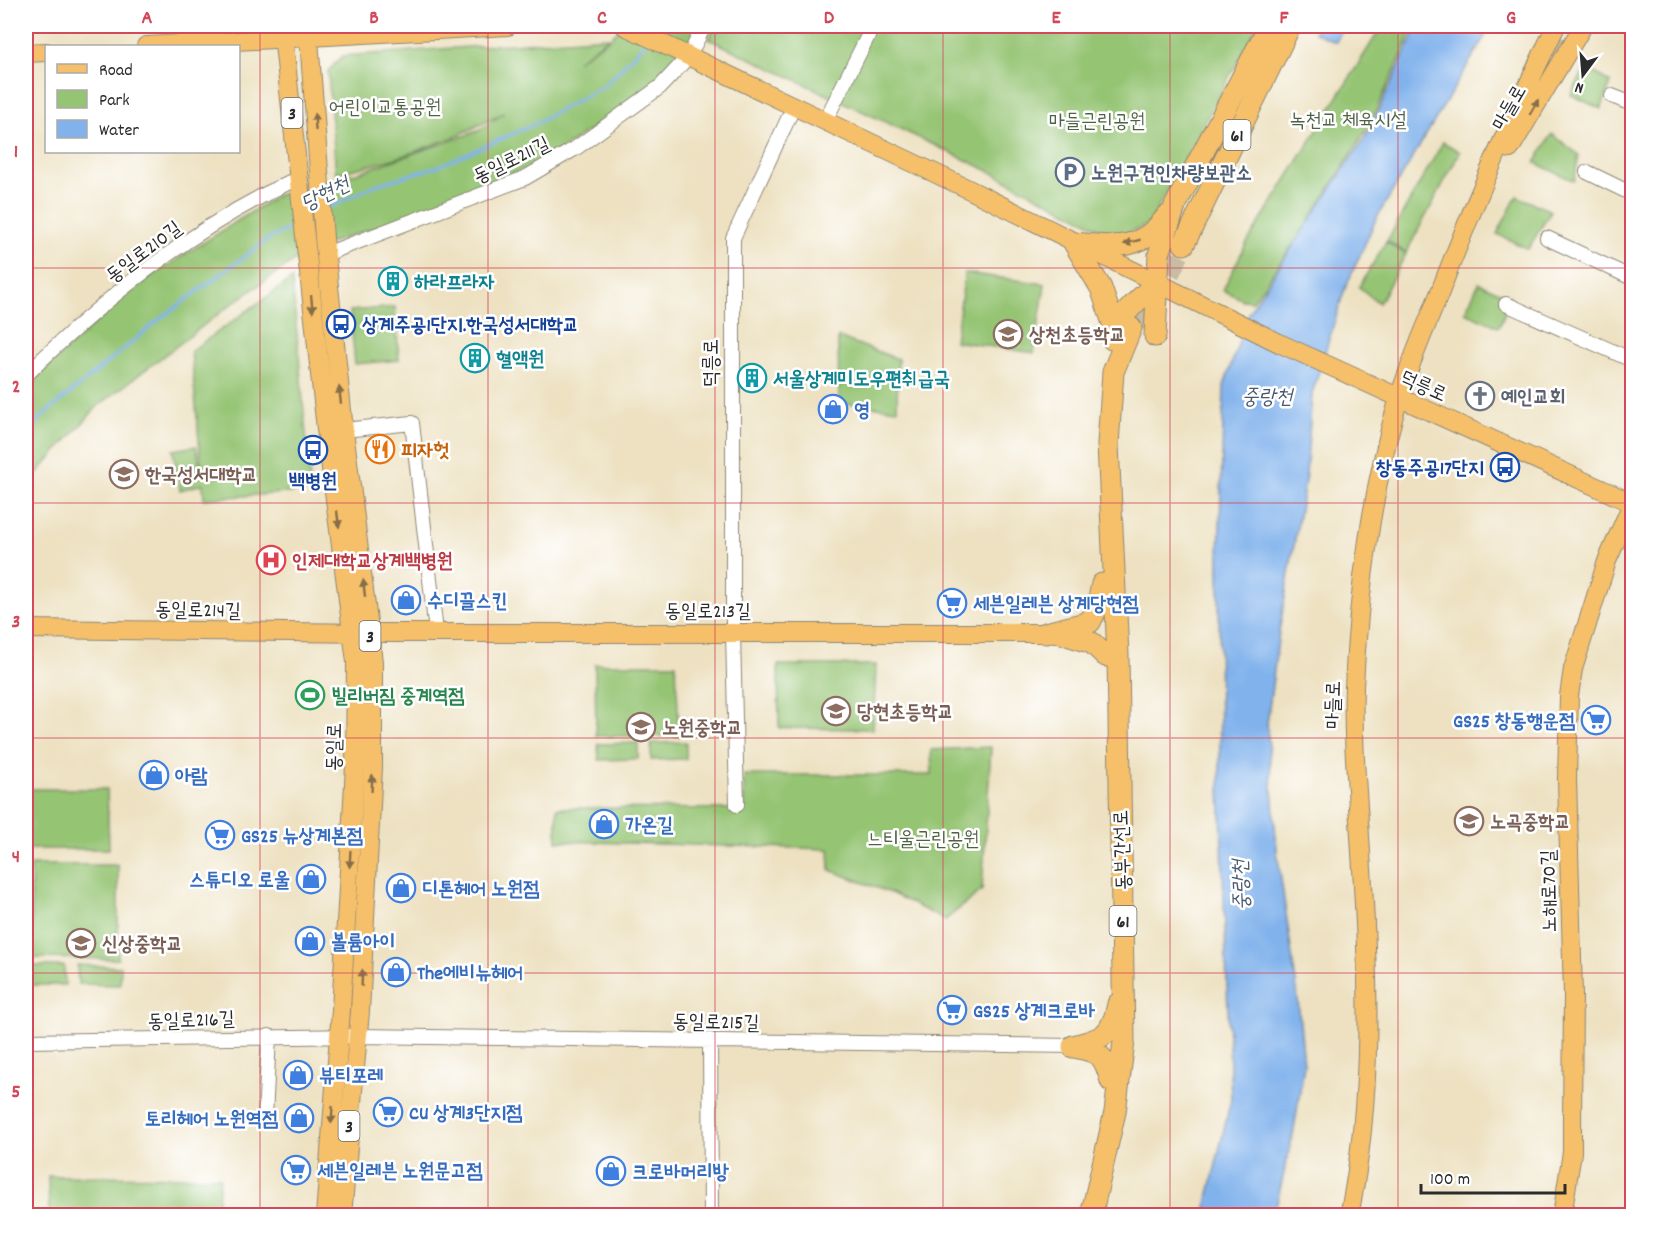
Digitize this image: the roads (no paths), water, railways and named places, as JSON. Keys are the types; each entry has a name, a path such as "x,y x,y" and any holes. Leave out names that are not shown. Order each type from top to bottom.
{"highway":[{"path":"1120,837 1111,784 1106,656 1109,581 1099,516 1098,414 1103,374 1136,330 1157,282 1161,245 1175,206 1269,26"},
{"name":"61","path":"1281,26 1179,241 1290,26"},
{"path":"1074,243 1106,246 1130,244 1149,237 1175,206"},
{"path":"1074,243 1101,288 1136,330"},
{"path":"1136,330 1129,310 1157,282"},
{"name":"동부간선로","path":"1114,552 1109,456 1113,372 1136,330"},
{"name":"동부간선로","path":"1092,1215 1122,1074 1124,972 1109,581 1114,552 1117,410 1125,368 1136,330"},
{"path":"1099,516 1109,456"},
{"path":"1046,633 1090,622 1109,581"},
{"path":"1046,633 1075,636 1092,643 1106,656"},
{"path":"1081,1215 1111,1082 1114,1022 1124,972"},
{"path":"1073,1046 1104,1036 1114,1022"},
{"path":"1073,1046 1100,1054 1105,1060 1111,1082"}],"main road":[{"path":"156,45 283,32 508,26"},
{"name":"덕릉로","path":"626,26 1370,386 1632,503"},
{"name":"마들로","path":"1349,1215 1358,1173 1367,1100 1369,1037 1354,750 1354,688 1363,585 1382,469 1398,399 1472,212 1519,102 1556,26"},
{"name":"마들로","path":"1472,212 1583,26"},
{"name":"3","path":"308,31 325,246"},
{"name":"3","path":"283,32 299,182"},
{"path":"26,53 45,52"},
{"name":"동일로","path":"299,182 361,633 356,662 355,766 339,1036 325,1215"},
{"name":"동일로","path":"325,246 344,430 373,767 358,1036 342,1215"},
{"name":"노해로70길","path":"1562,1215 1572,1152 1573,996 1567,779 1569,696 1574,669 1607,561 1632,503"},
{"name":"동일로214길","path":"26,629 361,633"},
{"name":"동일로213길","path":"361,633 1046,633"}],"street":[{"name":"동일로211길","path":"325,246 525,178 611,125 660,87 704,26"},
{"path":"825,121 873,26"},
{"path":"1612,96 1632,104"},
{"name":"덕릉로","path":"737,805 733,633 733,238 794,106"},
{"path":"1587,172 1632,194"},
{"name":"동일로210길","path":"26,375 132,280 197,234 299,182"},
{"path":"1547,238 1632,278"},
{"path":"1506,304 1632,360"},
{"path":"344,430 412,423 436,632"},
{"path":"265,1117 269,1035"},
{"name":"동일로216길","path":"26,1041 155,1040 269,1035 358,1036"},
{"name":"동일로215길","path":"358,1036 1073,1046"},
{"path":"711,1040 711,1215"}],"water":[{"path":"1317,26 1344,26 1336,42 1314,32"},
{"name":"중랑천","path":"1418,26 1491,26 1376,219 1344,291 1312,394 1306,475 1279,632 1267,724 1277,851 1297,990 1304,1065 1294,1130 1274,1215 1204,1216 1231,1099 1220,785 1219,559 1224,386 1249,312 1368,133"}],"waterway":[{"name":"당현천","path":"655,33 663,26"},
{"name":"당현천","path":"329,208 375,185 439,166 535,124 605,85 646,42"},
{"name":"당현천","path":"26,434 41,417 160,319 267,240 296,225"}],"tunnel":[{"path":"1539,84 1571,26"},
{"path":"1142,329 1184,244"}],"place":[{"name":"노원구견인차량보관소","path":"1070,172"},
{"name":"하라프라자","path":"393,281"},
{"name":"상계주공1단지.한국성서대학교","path":"341,324"},
{"name":"상천초등학교","path":"1008,334"},
{"name":"혈액원","path":"475,358"},
{"name":"서울상계미도우편취급국","path":"752,378"},
{"name":"예인교회","path":"1480,396"},
{"name":"영","path":"833,409"},
{"name":"피자헛","path":"380,449"},
{"name":"백병원","path":"313,450"},
{"name":"창동주공17단지","path":"1505,467"},
{"name":"한국성서대학교","path":"124,474"},
{"name":"인제대학교상계백병원","path":"271,560"},
{"name":"수디끌스킨","path":"406,600"},
{"name":"세븐일레븐 상계당현점","path":"952,603"},
{"name":"빌리버짐 중계역점","path":"310,695"},
{"name":"당현초등학교","path":"836,711"},
{"name":"GS25 창동행운점","path":"1596,720"},
{"name":"노원중학교","path":"641,727"},
{"name":"아람","path":"154,775"},
{"name":"노곡중학교","path":"1469,821"},
{"name":"가온길","path":"604,824"},
{"name":"GS25 뉴상계본점","path":"220,835"},
{"name":"스튜디오 로울","path":"311,879"},
{"name":"디톤헤어 노원점","path":"401,888"},
{"name":"볼륨아이","path":"310,941"},
{"name":"신상중학교","path":"81,943"},
{"name":"The에비뉴헤어","path":"396,972"},
{"name":"GS25 상계크로바","path":"952,1010"},
{"name":"뷰티포레","path":"298,1075"},
{"name":"CU 상계3단지점","path":"388,1112"},
{"name":"토리헤어 노원역점","path":"299,1118"},
{"name":"세븐일레븐 노원문고점","path":"296,1170"},
{"name":"크로바머리방","path":"611,1171"}],"park label":[{"name":"어린이교통공원","path":"385,106"},
{"name":"녹천교 체육시설","path":"1348,119"},
{"name":"마들근린공원","path":"1097,120"},
{"name":"느티울근린공원","path":"923,838"}]}
